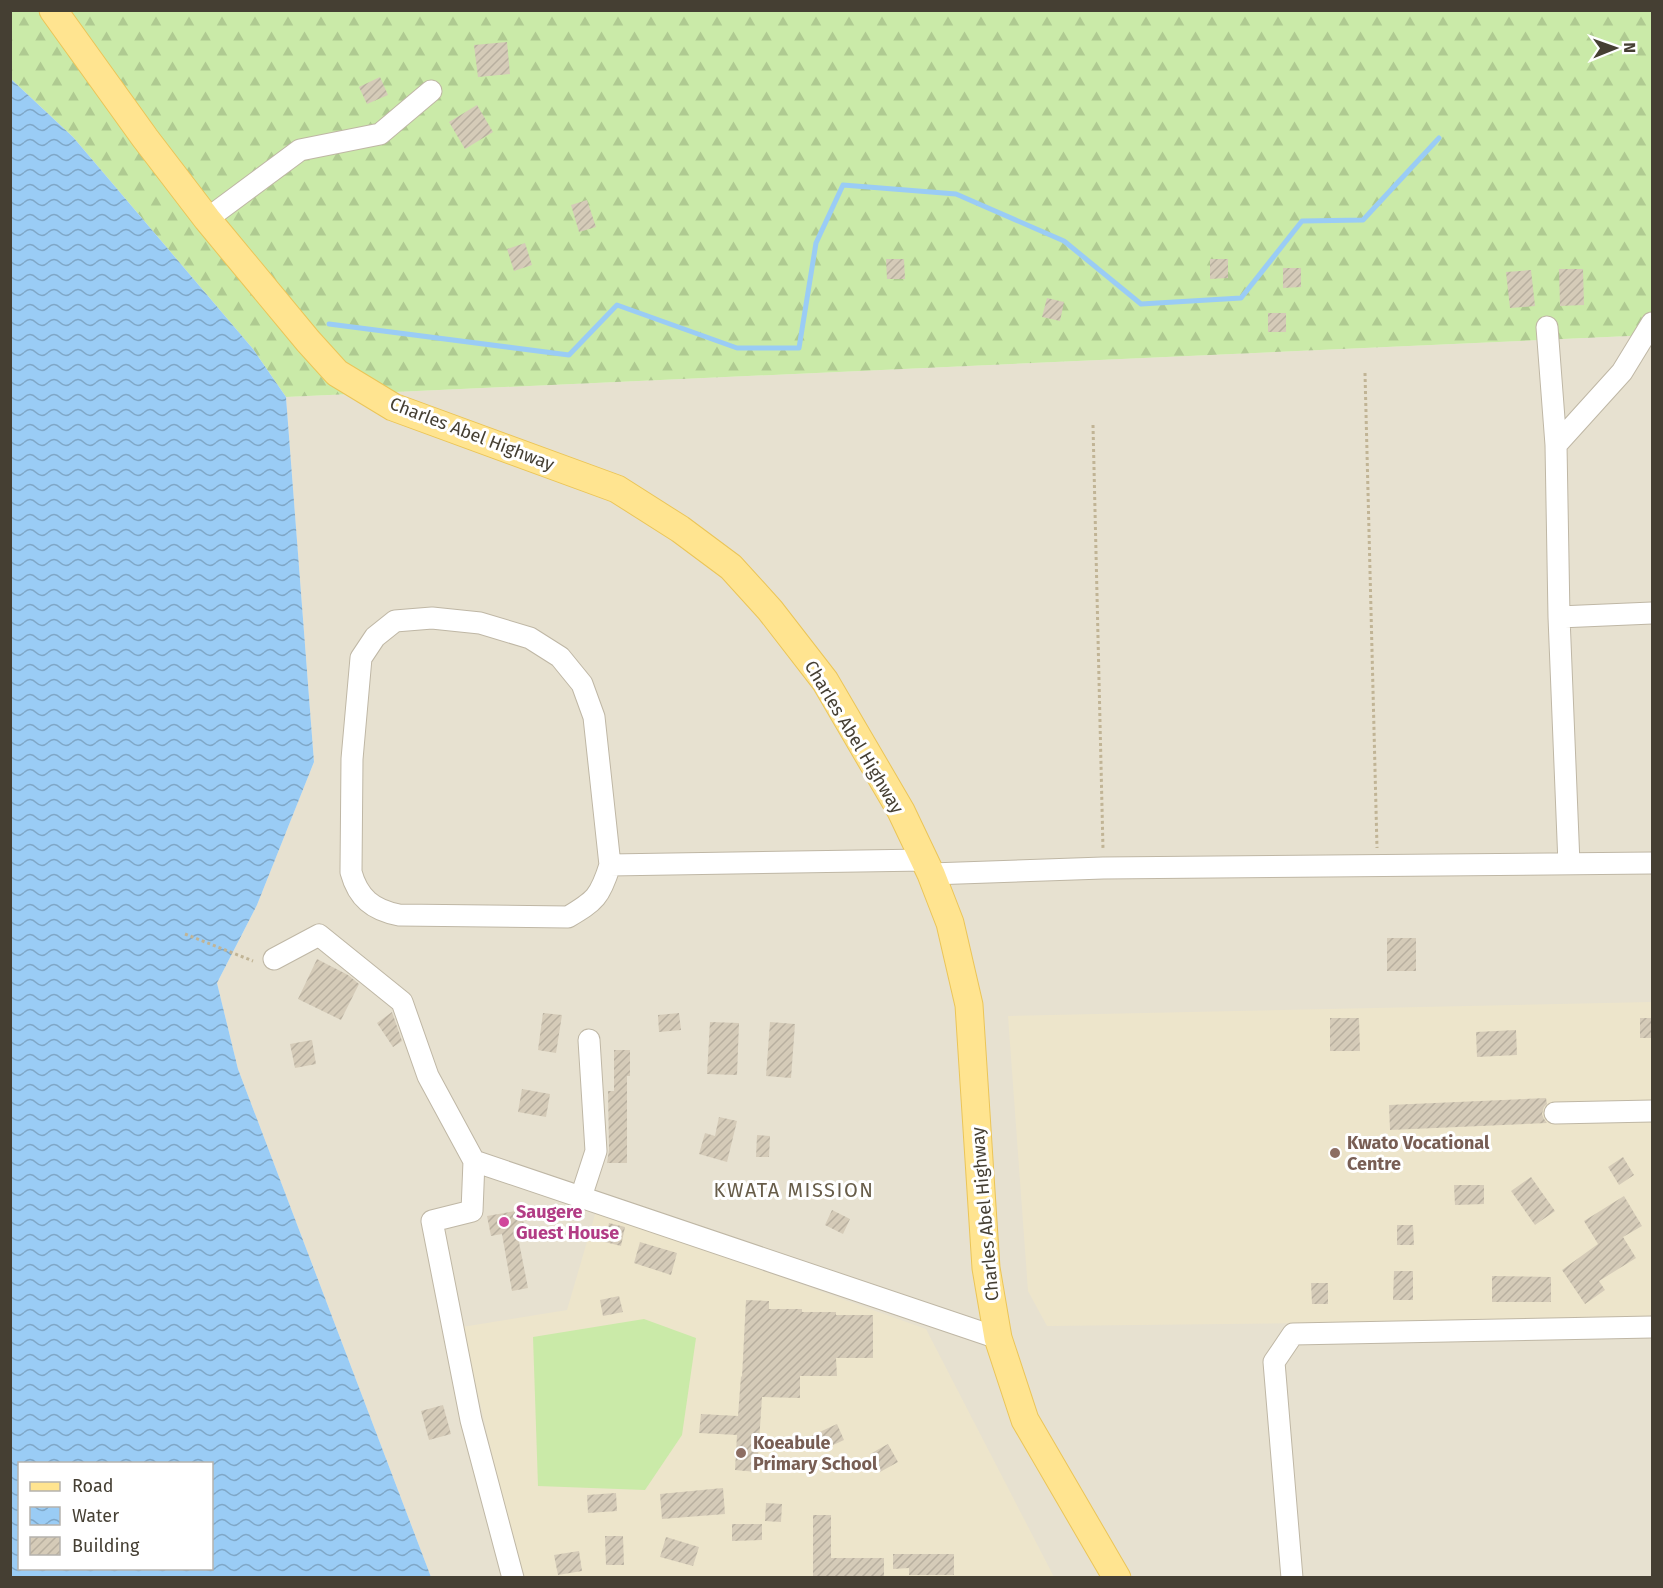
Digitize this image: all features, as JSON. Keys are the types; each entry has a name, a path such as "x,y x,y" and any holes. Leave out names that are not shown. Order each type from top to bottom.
{"main road":[{"name":"Charles Abel Highway","path":"53,10 145,138 207,219 308,341 338,373 393,407 617,489 680,529 730,567 770,610 825,681 901,811 928,867 950,923 969,1005 986,1268 998,1338 1025,1420 1117,1578"}],"street":[{"path":"207,219 300,150 380,134 431,91"},
{"path":"1556,445 1622,372 1653,323"},
{"path":"1547,327 1556,445 1559,617 1569,864"},
{"path":"1559,617 1653,613"},
{"path":"432,618 480,623 530,638 560,657 582,684 594,717 610,865 603,886 590,904 567,917 399,915 382,912 370,904 354,886 351,872 352,770 361,658 375,638 394,621 432,618"},
{"path":"610,865 1103,868 1653,863"},
{"path":"264,960 319,935 402,1002 428,1076 474,1161 472,1211 432,1221 471,1420 513,1578"},
{"path":"581,1197 596,1151 590,1040"},
{"path":"1555,1113 1653,1111"},
{"path":"474,1161 998,1338"},
{"path":"1292,1578 1274,1362 1293,1334 1653,1327"}],"path":[{"path":"1365,373 1378,864"},
{"path":"1093,425 1103,868"},
{"path":"185,934 264,960"}],"shaded area":[{"path":"1652,335 1652,1577 431,1577 238,1069 217,983 257,905 314,762 286,397"},
{"name":"Kwato Vocational Centre","path":"1652,1002 1652,1319 1047,1326 1028,1291 1008,1016"},
{"name":"Koeabule Primary School","path":"596,1211 926,1329 1054,1577 521,1577 462,1327 567,1310"}],"green space":[{"path":"10,11 1652,11 1652,335 286,397 253,349 73,137 11,79"},
{"path":"644,1319 696,1338 682,1435 645,1490 538,1486 533,1337"}],"water":[{"path":"11,79 73,137 253,349 286,397 314,762 257,905 217,983 238,1069 431,1577 11,1577"}],"building":[{"path":"507,42 510,74 478,77 474,45"},
{"path":"380,77 388,95 367,104 359,87"},
{"path":"477,105 493,132 465,149 449,122"},
{"path":"587,200 596,227 579,232 571,205"},
{"path":"525,243 532,265 514,271 507,249"},
{"path":"886,259 904,259 905,279 887,279"},
{"path":"1210,259 1228,259 1228,278 1210,279"},
{"path":"1283,268 1301,268 1301,287 1283,288"},
{"path":"1559,269 1583,269 1584,305 1560,306"},
{"path":"1531,270 1535,306 1510,308 1506,272"},
{"path":"1047,298 1064,302 1060,321 1042,317"},
{"path":"1268,313 1286,313 1286,332 1268,332"},
{"path":"1387,938 1416,938 1416,971 1387,971"},
{"path":"317,959 348,975 359,984 341,1020 298,999"},
{"path":"392,1012 402,1041 393,1047 377,1023"},
{"path":"543,1013 562,1015 556,1053 538,1050"},
{"path":"679,1013 681,1030 659,1032 658,1015"},
{"path":"1330,1018 1359,1018 1360,1051 1330,1051"},
{"path":"1640,1018 1653,1018 1653,1038 1640,1038"},
{"path":"710,1022 739,1023 737,1075 707,1074"},
{"path":"770,1022 795,1024 791,1078 766,1076"},
{"path":"1516,1030 1517,1055 1477,1057 1476,1032"},
{"path":"312,1040 316,1064 295,1068 290,1044"},
{"path":"614,1050 630,1050 630,1076 627,1076 627,1163 607,1163 609,1150 608,1091 614,1091"},
{"path":"522,1089 550,1094 546,1117 518,1112"},
{"path":"1546,1098 1547,1104 1542,1114 1547,1123 1390,1130 1389,1105"},
{"path":"719,1117 737,1121 727,1162 699,1154 705,1133 715,1136"},
{"path":"757,1135 770,1136 769,1157 756,1157"},
{"path":"1623,1157 1634,1175 1619,1185 1608,1167"},
{"path":"1531,1177 1555,1211 1535,1225 1511,1191"},
{"path":"1454,1185 1484,1185 1484,1204 1455,1205"},
{"path":"1624,1196 1642,1226 1623,1237 1636,1258 1599,1281 1605,1290 1585,1304 1562,1270 1598,1244 1584,1221"},
{"path":"521,1210 525,1230 517,1232 528,1288 512,1291 502,1234 491,1236 487,1216"},
{"path":"832,1210 850,1219 843,1234 825,1225"},
{"path":"609,1223 625,1227 621,1246 605,1242"},
{"path":"1397,1225 1413,1225 1414,1245 1397,1245"},
{"path":"640,1242 677,1253 671,1275 634,1263"},
{"path":"1394,1271 1413,1271 1413,1300 1393,1300"},
{"path":"1492,1276 1551,1277 1551,1302 1492,1302"},
{"path":"1311,1283 1328,1283 1328,1304 1312,1304"},
{"path":"619,1296 623,1312 603,1316 600,1300"},
{"path":"746,1300 769,1301 769,1309 836,1312 836,1315 873,1315 873,1358 836,1358 837,1376 800,1376 800,1398 762,1397 757,1472 735,1470 737,1435 699,1433 701,1414 738,1416"},
{"path":"443,1405 451,1434 429,1440 421,1411"},
{"path":"837,1424 844,1440 818,1452 811,1436"},
{"path":"888,1444 898,1462 880,1472 870,1454"},
{"path":"723,1488 725,1514 662,1519 660,1494"},
{"path":"616,1493 617,1511 588,1513 587,1495"},
{"path":"766,1503 782,1504 781,1522 765,1521"},
{"path":"813,1515 831,1515 831,1558 884,1558 884,1578 813,1577"},
{"path":"732,1524 762,1524 762,1540 732,1541"},
{"path":"605,1536 623,1536 624,1565 606,1565"},
{"path":"666,1537 699,1547 693,1566 660,1557"},
{"path":"579,1551 582,1571 558,1575 554,1555"},
{"path":"893,1554 954,1554 954,1575 909,1575 909,1568 893,1569"}],"waterway":[{"path":"329,324 569,355 617,305 737,348 799,348 816,243 843,185 956,194 1064,241 1141,304 1241,298 1302,221 1363,220 1439,138"}],"place":[{"name":"Kwato Vocational Centre","path":"1335,1153"},
{"name":"Saugere Guest House","path":"504,1222"},
{"name":"Koeabule Primary School","path":"741,1453"}],"district":[{"name":"KWATA MISSION","path":"794,1190"}]}
